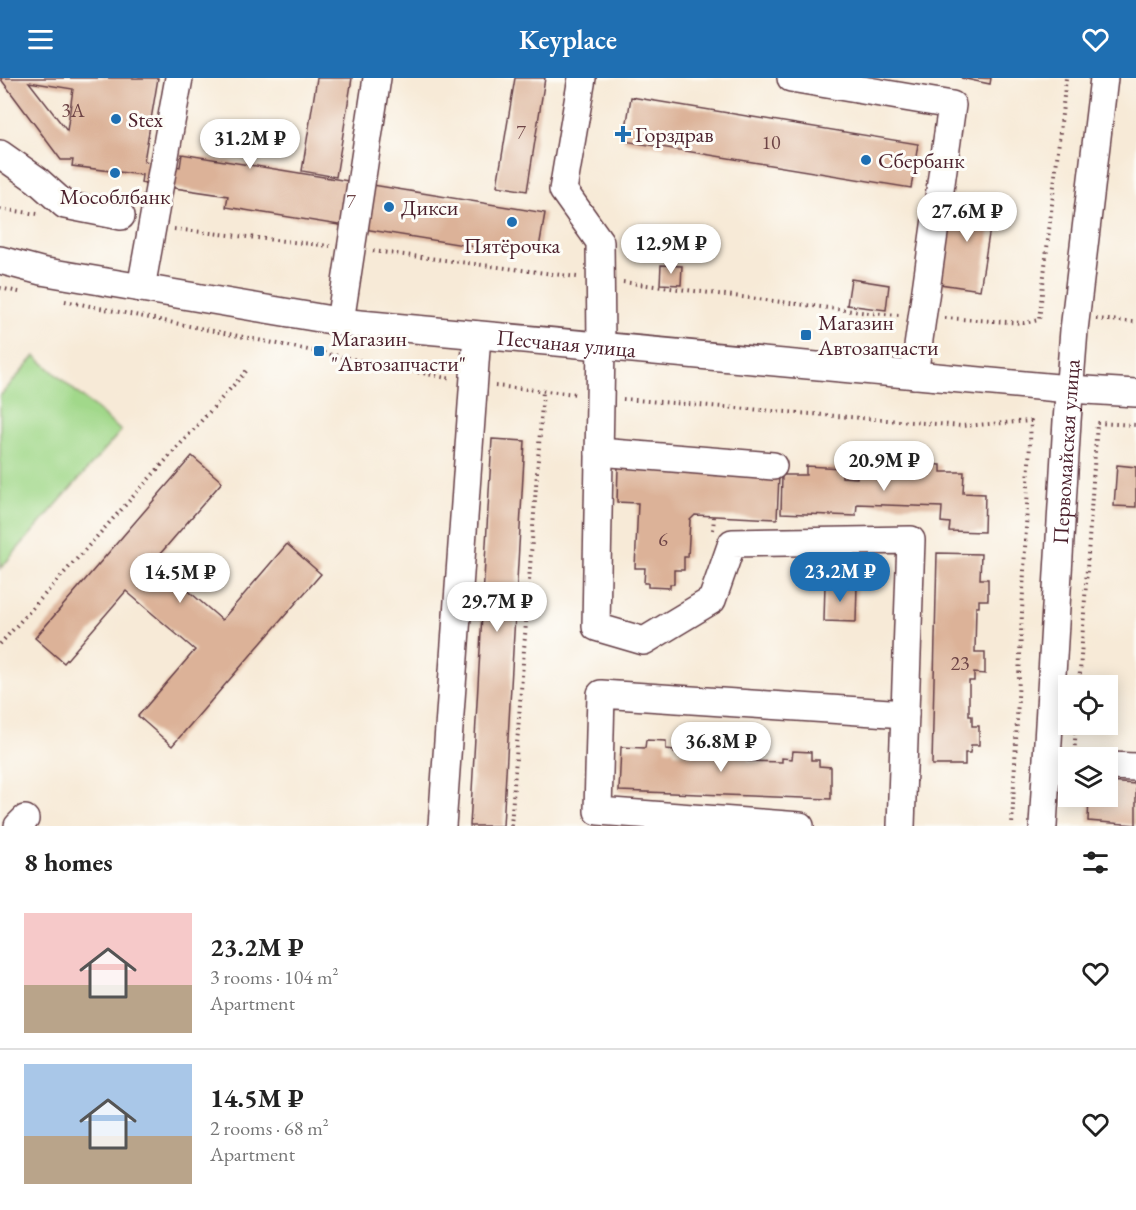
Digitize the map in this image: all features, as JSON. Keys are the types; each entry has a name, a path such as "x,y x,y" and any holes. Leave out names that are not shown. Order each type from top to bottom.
{"street":[{"path":"141,288 179,78"},
{"path":"340,322 377,78"},
{"path":"582,78 563,190 600,242 601,346 596,627 644,641 712,600 732,543 911,540 901,826"},
{"path":"791,78 916,89 952,105 914,375"},
{"name":"Первомайская улица","path":"1058,747 1069,389 1104,78"},
{"path":"0,154 37,180 65,205 121,216"},
{"name":"Песчаная улица","path":"0,260 41,272 340,322 1069,389 1136,393"},
{"path":"442,826 477,335"},
{"path":"599,452 773,465"},
{"path":"800,826 598,811 601,694 905,714"},
{"name":"Первомайская улица","path":"1043,826 1058,762"},
{"path":"1118,766 1136,767"}],"path":[{"path":"152,226 351,248 869,313 1024,323 1039,320 1066,78"},
{"path":"0,209 47,214"},
{"path":"0,288 23,293"},
{"path":"58,300 474,384 600,397 962,426 1031,421 1012,826"},
{"path":"1092,319 1136,322"},
{"path":"0,644 249,368"},
{"path":"511,826 543,391"},
{"path":"1080,675 1097,423 1136,425"}],"green space":[{"path":"35,356 121,431 0,569 0,396"}],"building":[{"path":"0,78 158,78 144,161 180,167 182,154 545,213 539,248 509,244 507,252 226,207 228,196 141,183 142,175 72,166 73,160 61,160","holes":["29,82 73,89 67,131"]},
{"path":"317,78 352,78 336,177 302,171"},
{"path":"515,78 545,78 527,191 497,186"},
{"path":"961,78 991,78 990,84"},
{"path":"631,97 918,144 911,188 624,141"},
{"path":"953,197 994,203 980,290 940,284"},
{"path":"661,265 682,266 681,285 660,284"},
{"path":"851,279 889,285 886,310 847,305"},
{"path":"492,439 525,441 503,826 470,826"},
{"path":"192,456 222,482 154,561 222,620 287,544 321,574 172,746 138,716 195,650 126,591 64,663 35,638"},
{"path":"879,456 899,457 899,462 911,462 911,469 920,469 920,464 941,465 941,472 964,472 963,493 985,494 984,532 949,531 950,523 941,522 942,507 857,504 856,516 781,513 782,475 806,475 806,466 842,468 842,477 857,478 858,463 871,463 872,459 879,459"},
{"path":"1117,465 1136,467 1136,507 1114,506"},
{"path":"618,467 779,476 777,519 695,515 690,520 688,557 684,557 684,570 674,570 674,584 670,584 670,588 648,587 648,583 644,583 645,568 635,568 638,503 617,502"},
{"path":"937,553 981,554 980,579 988,579 988,600 979,600 979,607 976,607 975,652 985,652 985,674 974,673 974,681 969,681 969,716 972,716 972,726 979,726 979,745 971,745 970,753 965,753 965,765 932,765"},
{"path":"825,583 857,585 856,622 824,621"},
{"path":"646,740 666,741 666,749 674,750 674,753 718,755 719,744 740,745 740,756 748,756 748,761 782,762 782,758 792,759 793,751 811,752 811,760 819,760 819,766 831,767 831,799 619,791 621,747 645,748"},
{"path":"1118,783 1136,784 1136,825 1088,821 1089,807 1118,807"}],"place":[{"name":"Stex","path":"116,119"},
{"name":"Горздрав","path":"623,134"},
{"name":"Сбербанк","path":"866,160"},
{"name":"Мособлбанк","path":"115,173"},
{"name":"Дикси","path":"389,207"},
{"name":"Пятёрочка","path":"512,222"},
{"name":"Магазин Автозапчасти","path":"806,335"},
{"name":"Магазин \"Автозапчасти\"","path":"319,351"}]}
